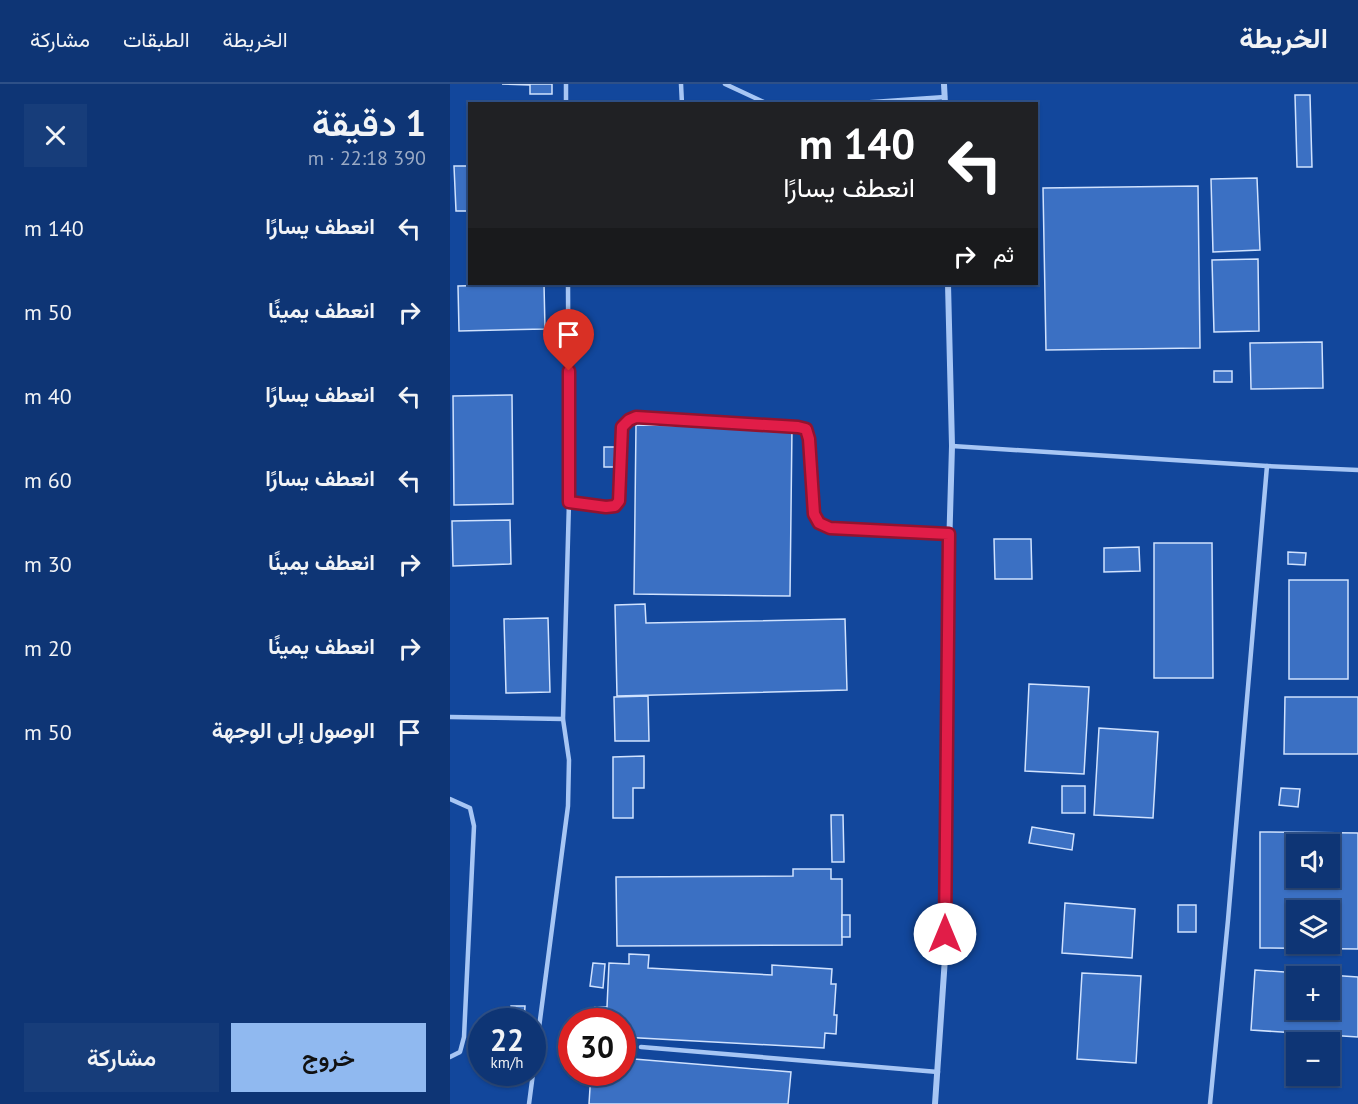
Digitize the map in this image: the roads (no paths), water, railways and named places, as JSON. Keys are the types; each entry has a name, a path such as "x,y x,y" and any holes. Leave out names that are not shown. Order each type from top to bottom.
{"street":[{"path":"944,84 945,100"},
{"path":"935,1104 945,958 952,446 948,285"}],"lane":[{"path":"566,84 566,102"},
{"path":"681,84 682,102"},
{"path":"725,84 764,102"},
{"path":"894,102 945,100"},
{"path":"529,1104 568,806 569,760 563,719 569,502 568,285"},
{"path":"569,502 606,507 615,506 619,501 622,427 636,417 798,427 806,429 809,439 814,514 819,523 830,528 949,534"},
{"path":"952,446 1358,470"},
{"path":"1209,1104 1228,920 1267,466"},
{"path":"450,717 563,719"},
{"path":"450,798 470,808 474,826 464,1037 460,1052 450,1057"},
{"path":"641,1047 938,1072"}]}
